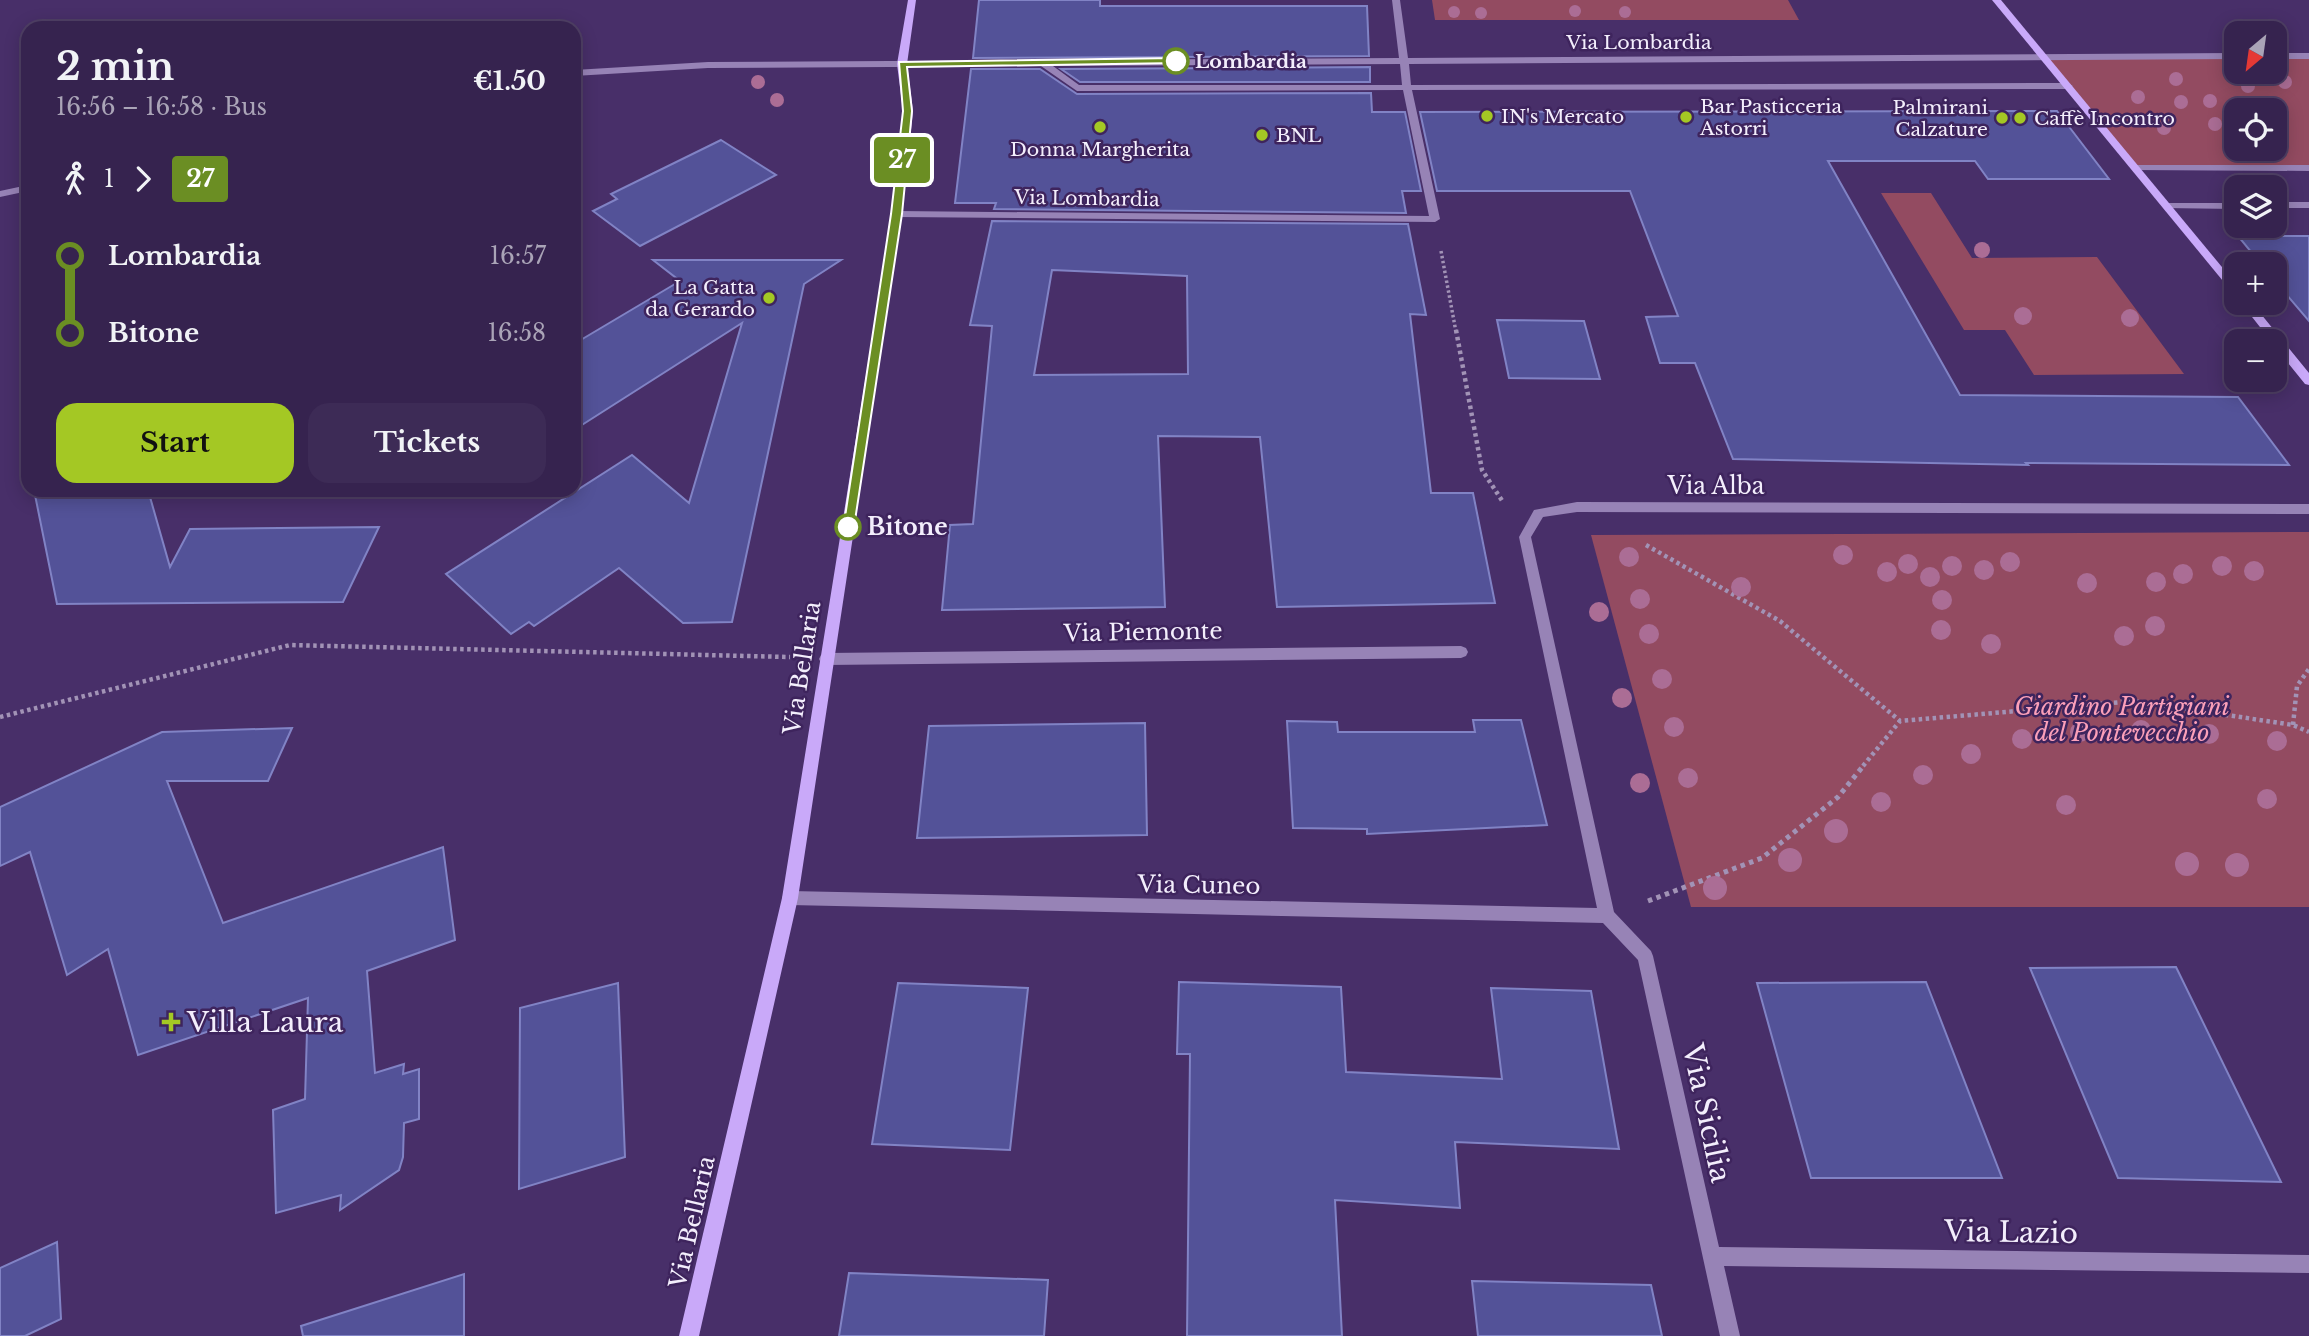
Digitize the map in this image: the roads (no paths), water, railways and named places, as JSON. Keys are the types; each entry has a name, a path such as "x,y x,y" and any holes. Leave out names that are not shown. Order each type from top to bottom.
{"street":[{"name":"Via Bellaria","path":"689,1336 790,898 897,214 908,111 902,64 912,0"},
{"path":"1396,0 1406,87"},
{"path":"1996,0 2224,275"},
{"name":"Via Lombardia","path":"581,73 708,65 2224,56"},
{"path":"2287,56 2309,56"},
{"name":"Via Lombardia","path":"1042,62 1077,88 2068,86"},
{"name":"Via Lombardia","path":"897,214 1435,219 1406,87"},
{"path":"2137,168 2309,168"},
{"path":"0,194 21,190"},
{"path":"2168,206 2224,205"},
{"path":"2287,205 2309,205"},
{"path":"2256,315 2309,381"},
{"name":"Via Alba","path":"1607,916 1525,537 1539,513 1577,507 2309,509"},
{"name":"Via Piemonte","path":"826,659 1461,652"},
{"name":"Via Cuneo","path":"790,898 1607,916"},
{"name":"Via Sicilia","path":"1607,916 1645,956 1730,1336"},
{"name":"Via Lazio","path":"1712,1256 2309,1264"}],"place":[{"name":"Lombardia","path":"1176,61"},
{"name":"IN's Mercato","path":"1487,116"},
{"name":"Bar Pasticceria Astorri","path":"1686,117"},
{"name":"Palmirani Calzature","path":"2002,118"},
{"name":"Caffè Incontro","path":"2020,118"},
{"name":"Donna Margherita","path":"1100,127"},
{"name":"BNL","path":"1262,135"},
{"name":"La Gatta da Gerardo","path":"769,298"},
{"name":"Bitone","path":"848,527"},
{"name":"Villa Laura","path":"171,1022"}],"park label":[{"name":"Giardino Partigiani del Pontevecchio","path":"2122,720"}]}
